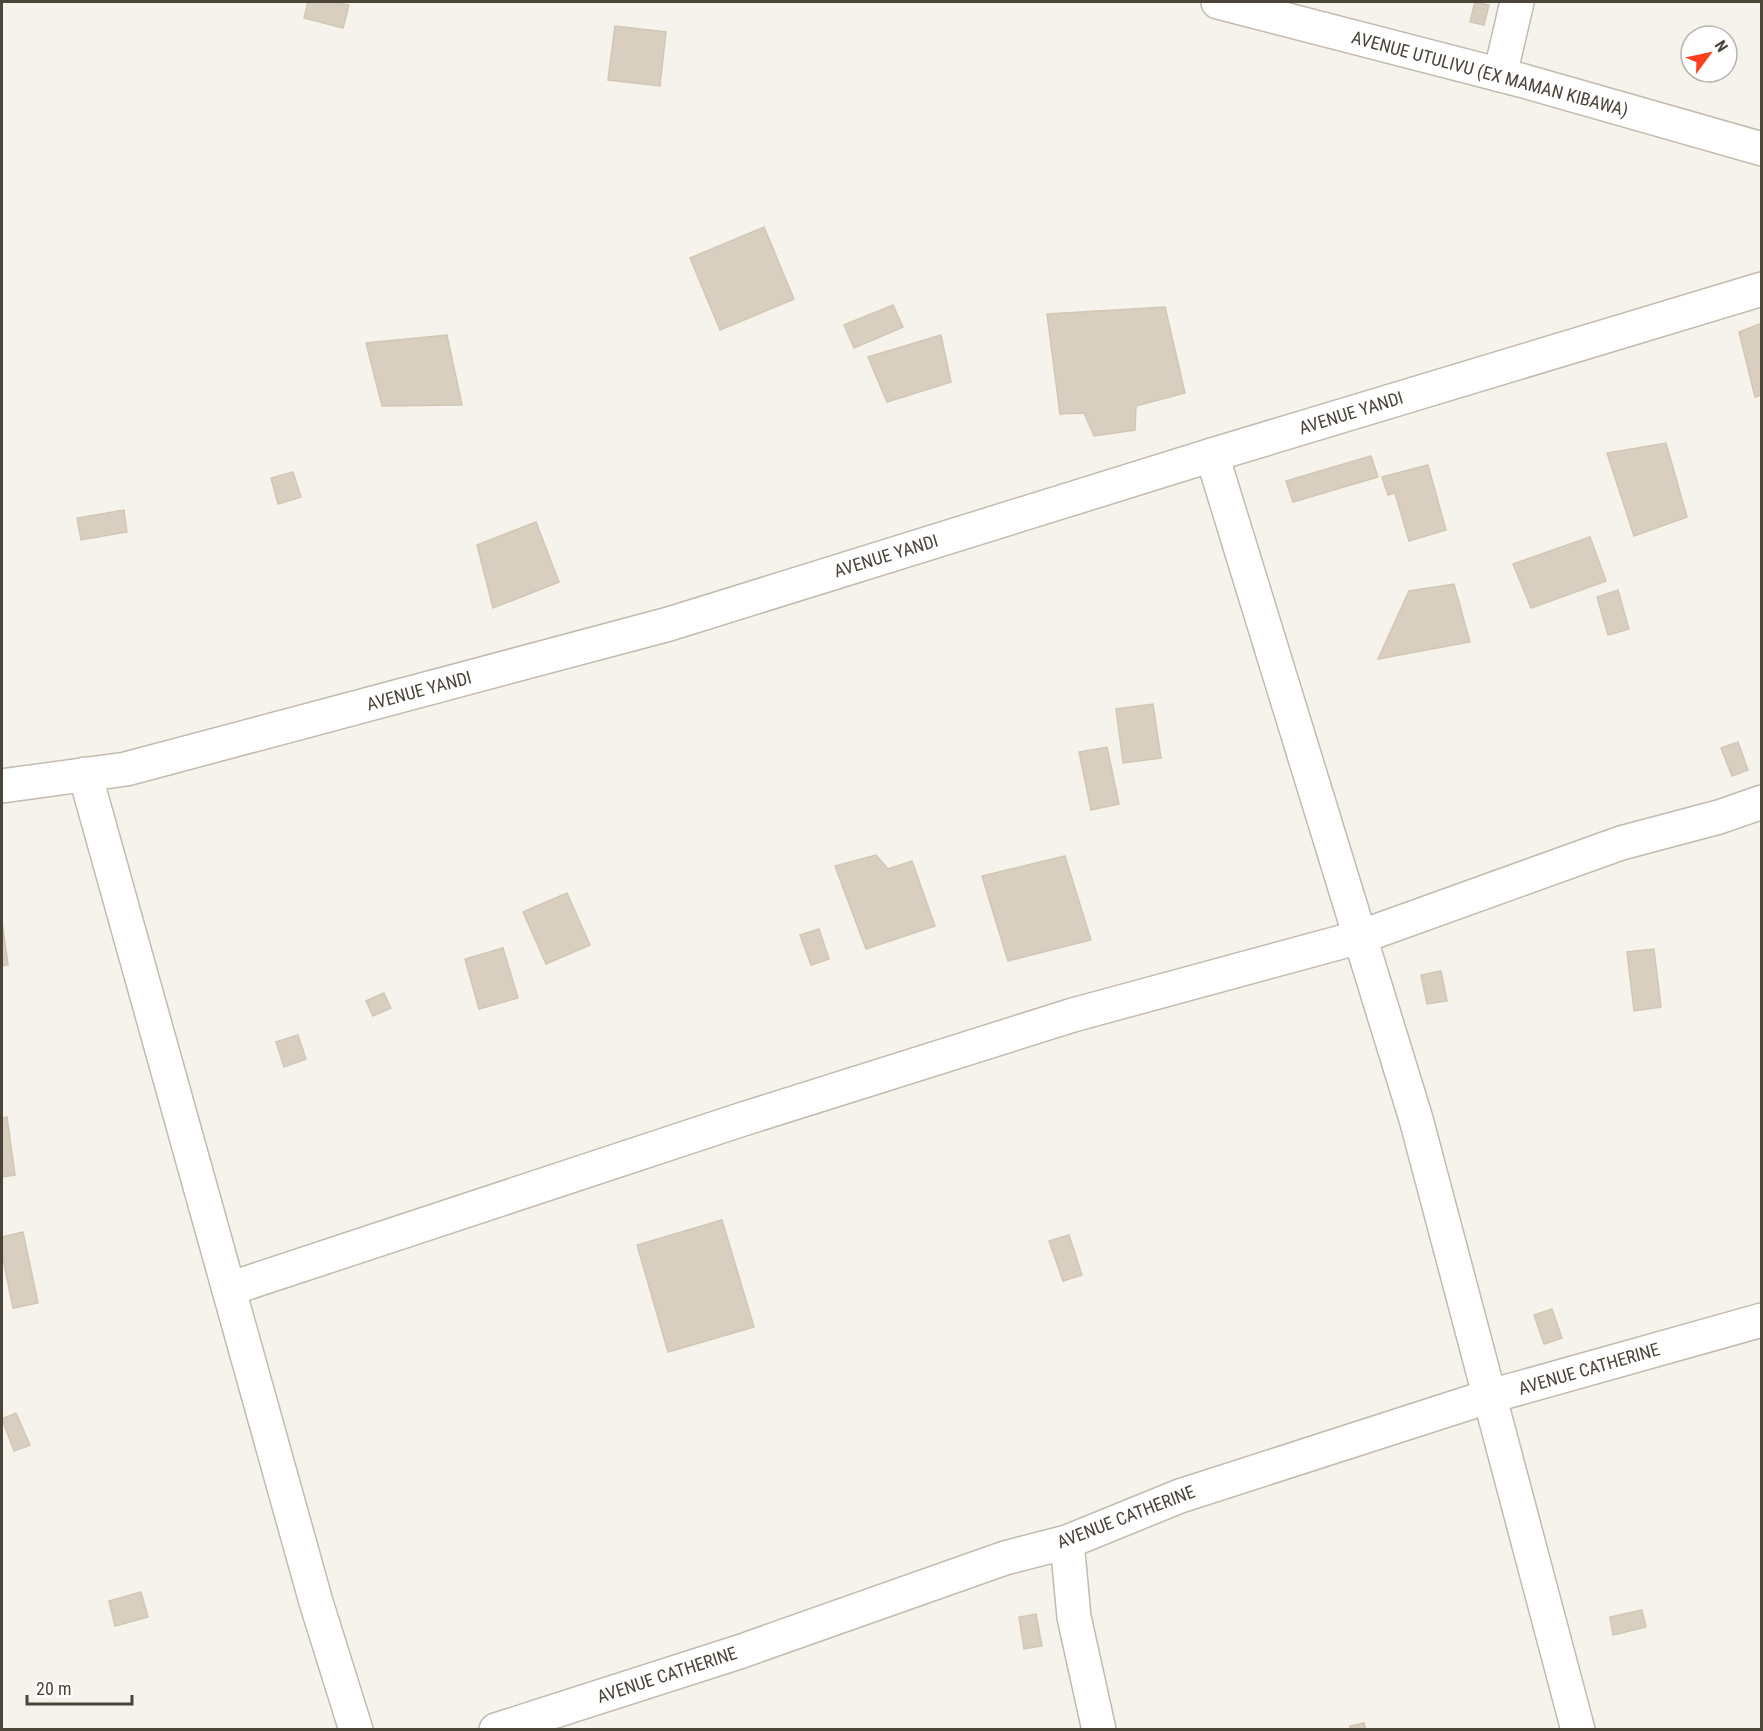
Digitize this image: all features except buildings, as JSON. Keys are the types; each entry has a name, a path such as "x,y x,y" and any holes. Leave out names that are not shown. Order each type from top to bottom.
{"street":[{"name":"AVENUE UTULIVU (EX MAMAN KIBAWA)","path":"1218,2 1500,75 1761,149"},
{"path":"1500,75 1517,2"},
{"name":"AVENUE YANDI","path":"2,786 126,769 669,624 1212,455 1761,289"},
{"path":"1212,455 1416,1119 1578,1730"},
{"path":"85,774 316,1602 356,1730"},
{"path":"229,1289 740,1119 1073,1015 1360,937 1621,843 1719,817 1761,802"},
{"name":"AVENUE CATHERINE","path":"496,1730 739,1652 1005,1558 1067,1542 1180,1496 1490,1396 1761,1320"},
{"path":"1067,1542 1074,1617 1099,1730"}]}
